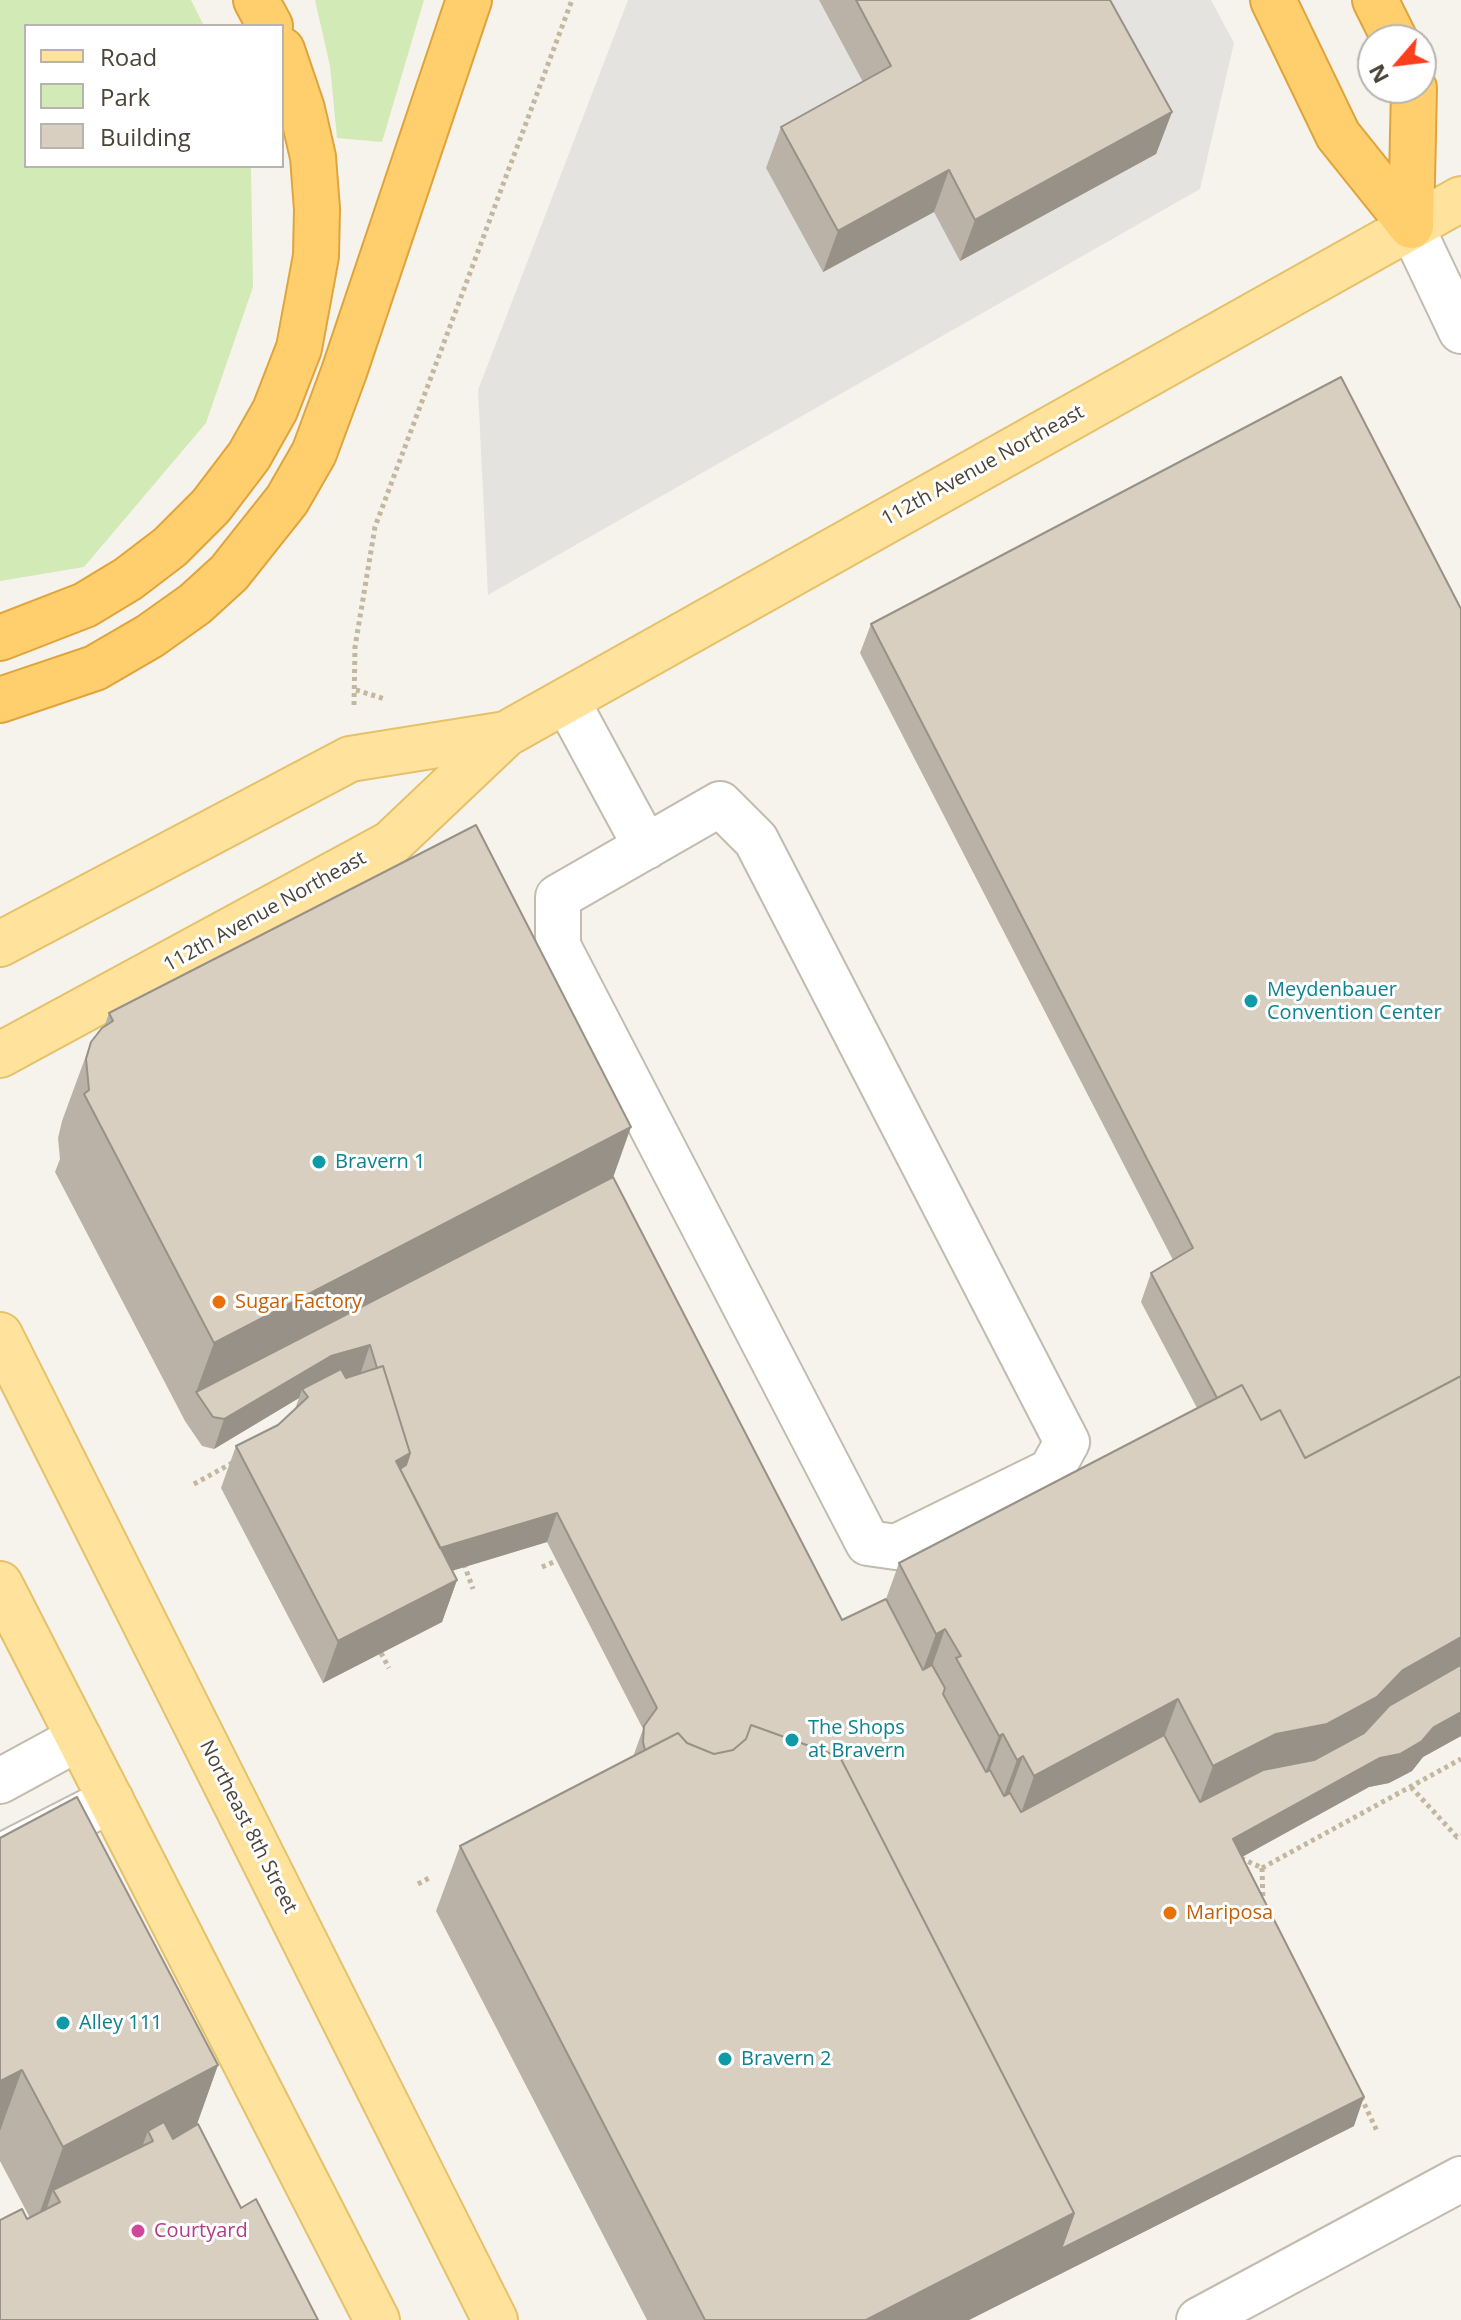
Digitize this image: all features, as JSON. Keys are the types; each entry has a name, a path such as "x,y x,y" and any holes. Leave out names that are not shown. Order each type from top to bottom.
{"highway":[{"path":"256,0 269,24"},
{"path":"0,700 95,668 150,636 195,604 229,573 287,500 314,453 344,372 469,0"},
{"path":"1273,0 1338,135 1411,226"},
{"path":"1375,0 1387,24"},
{"path":"0,638 85,605 128,579 170,547 211,506 275,410 299,348 316,256 317,209 313,157 302,109 284,56"},
{"path":"1411,226 1414,104"}],"main road":[{"name":"112th Avenue Northeast","path":"0,1055 391,843 506,734 1461,199"},
{"name":"112th Avenue Northeast","path":"0,944 350,759 506,734"},
{"name":"Northeast 8th Street","path":"0,1335 495,2320"},
{"path":"0,1584 377,2320"}],"street":[{"path":"1411,226 1461,331"},
{"path":"567,701 646,847"},
{"path":"720,804 756,840 1067,1442 1051,1471 896,1547 868,1543 558,946 558,897 646,847 720,804"},
{"path":"0,1781 79,1738"},
{"path":"0,1857 111,1800"},
{"path":"1199,2320 1461,2179"}],"path":[{"path":"356,690 355,647 375,527 572,0"},
{"path":"194,1484 243,1458"},
{"path":"460,1552 473,1589"},
{"path":"542,1567 556,1561"},
{"path":"381,1653 389,1668"},
{"path":"1262,1868 1461,1759"},
{"path":"1411,1787 1457,1837 1461,1835"},
{"path":"1241,1858 1262,1868"},
{"path":"1262,1868 1263,1903 1270,1917"},
{"path":"418,1884 431,1877"},
{"path":"1356,2088 1377,2131"}],"green space":[{"path":"0,0 191,0 203,24 24,24 24,168 251,168 253,287 206,423 84,567 0,581"},
{"path":"315,0 424,0 382,142 337,138 330,66"}],"shaded area":[{"path":"628,0 1211,0 1234,43 1200,189 488,595 478,390"}],"building":[{"path":"856,0 1110,0 1172,112 975,220 949,170 838,231 781,127 891,66"},
{"name":"Meydenbauer Convention Center","path":"1341,377 1461,609 1461,1376 1305,1458 1280,1410 1261,1420 1242,1385 1217,1398 1151,1273 1193,1248 871,624"},
{"name":"Bravern 1","path":"476,825 631,1127 214,1343 84,1094 89,1090 86,1059 91,1042 102,1028 113,1021 109,1013"},
{"name":"The Shops at Bravern","path":"613,1177 842,1620 886,1599 923,1670 932,1665 945,1688 943,1694 986,1772 990,1770 1004,1796 1010,1793 1021,1812 1164,1735 1200,1802 1263,1770 1314,1760 1364,1733 1389,1706 1459,1666 1461,1661 1461,1712 1434,1727 1422,1741 1400,1754 1380,1758 1233,1839 1364,2097 1061,2249 1074,2213 840,1757 751,1725 746,1739 733,1750 714,1754 687,1743 678,1733 645,1750 644,1726 657,1708 557,1513 440,1548 400,1469 406,1465 410,1453 383,1366 377,1368 370,1345 331,1356 224,1419 213,1417 196,1392"},
{"path":"383,1366 410,1453 396,1461 457,1580 338,1641 236,1446 278,1425 308,1397 302,1389 341,1369 346,1378"},
{"path":"1461,1376 1461,1637 1403,1670 1377,1697 1327,1724 1276,1734 1213,1766 1178,1699 1034,1776 1023,1756 1017,1760 1003,1734 999,1736 956,1658 961,1656 945,1629 936,1634 899,1563 1242,1385 1261,1420 1280,1410 1305,1458"},
{"name":"Bravern 2","path":"751,1725 840,1757 1074,2213 866,2320 705,2320 460,1846 678,1733 687,1743 714,1754 733,1750 746,1739"},
{"path":"77,1797 218,2065 63,2147 22,2070 0,2081 0,1838"},
{"path":"164,2122 173,2139 198,2124 241,2208 256,2199 318,2320 0,2320 0,2220 22,2209 27,2219 60,2202 53,2190 153,2141 148,2131"}],"place":[{"name":"Meydenbauer Convention Center","path":"1251,1001"},
{"name":"Bravern 1","path":"319,1162"},
{"name":"Sugar Factory","path":"219,1302"},
{"name":"The Shops at Bravern","path":"792,1740"},
{"name":"Mariposa","path":"1170,1913"},
{"name":"Alley 111","path":"63,2023"},
{"name":"Bravern 2","path":"725,2059"},
{"name":"Courtyard","path":"138,2231"}]}
